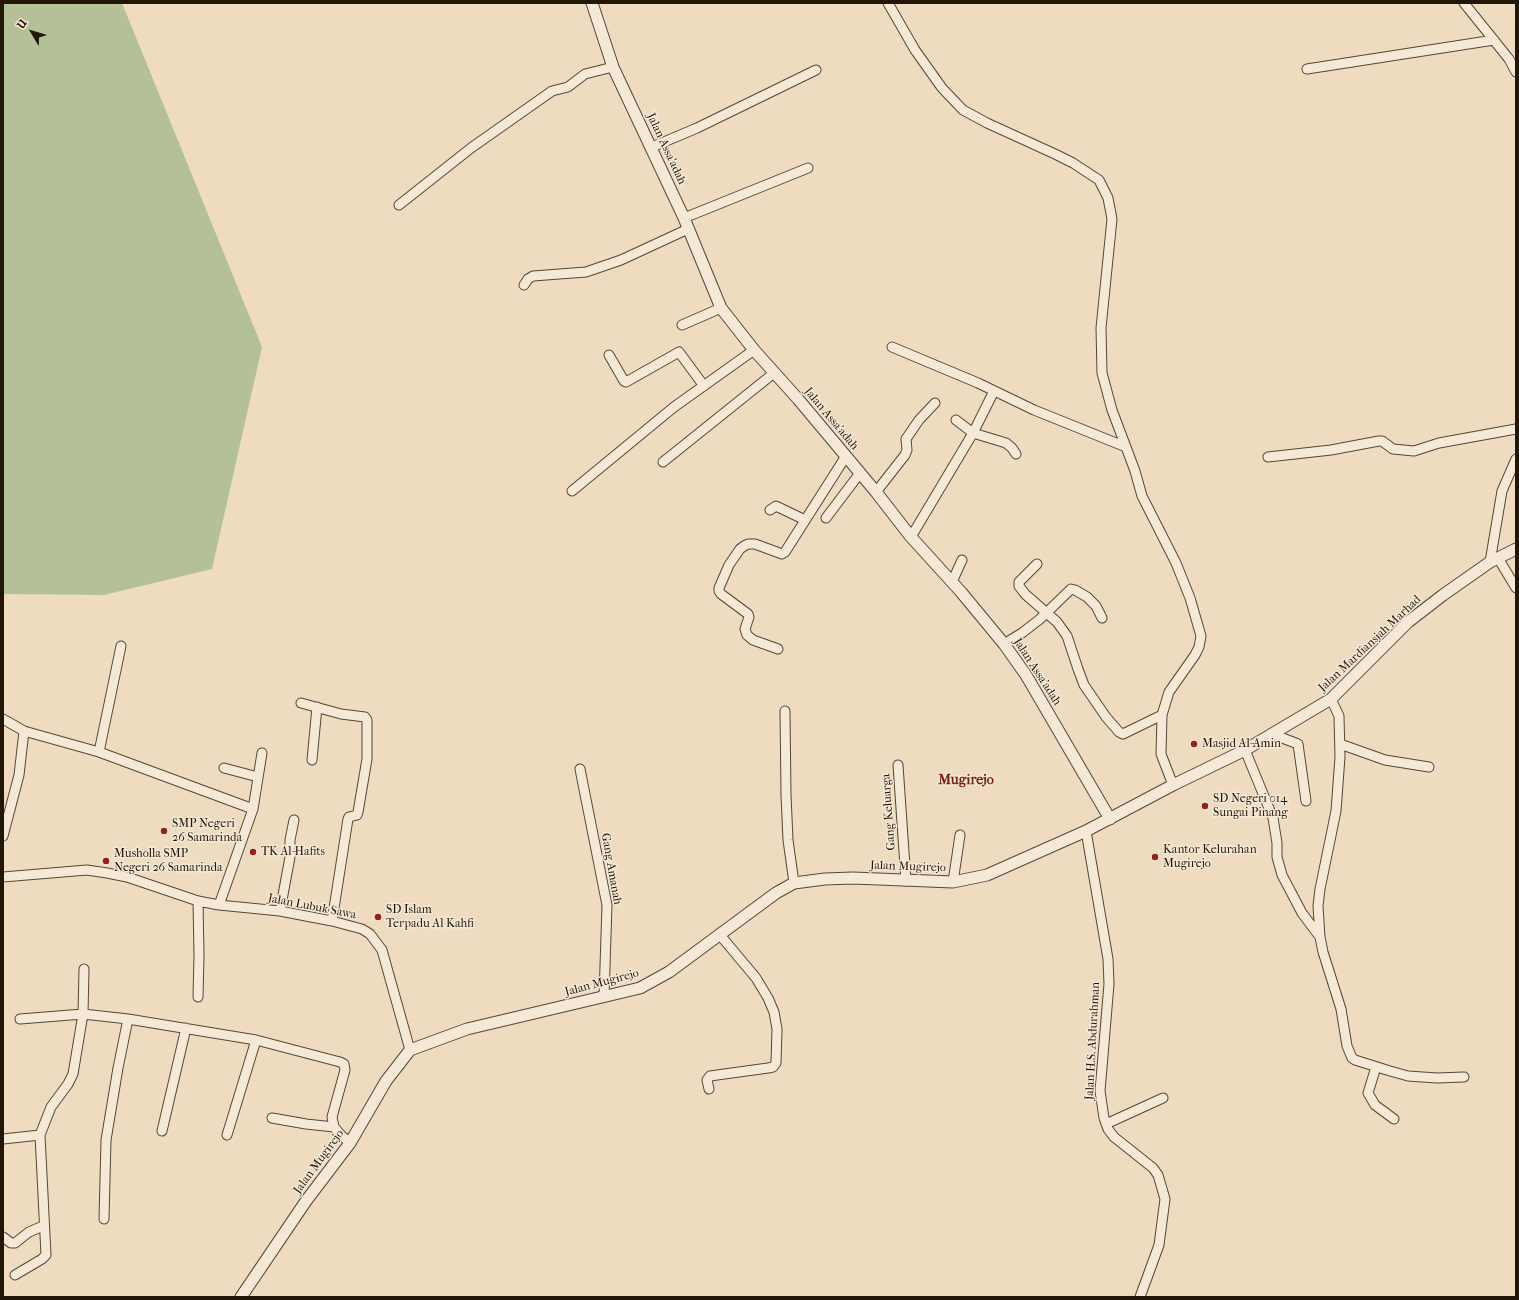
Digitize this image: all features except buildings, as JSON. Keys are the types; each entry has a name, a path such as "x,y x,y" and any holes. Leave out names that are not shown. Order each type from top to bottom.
{"street":[{"name":"Jalan Assa'adah","path":"592,3 613,67 652,147 686,223 721,308 754,350 876,492 911,537 952,582 1004,644 1026,675 1110,819"},
{"path":"888,3 914,50 942,88 963,110 987,123 1055,154 1099,180 1108,198 1112,219 1101,328 1102,373 1112,410 1142,496 1176,563 1190,598 1201,636 1195,655 1169,692 1162,715 1161,754 1173,785"},
{"path":"1464,3 1509,59 1516,72"},
{"path":"1307,69 1494,40"},
{"path":"399,205 471,148 552,91 568,87 585,74 613,67"},
{"path":"652,147 697,128 816,70"},
{"path":"524,285 528,279 533,276 586,272 621,260 686,223 808,168"},
{"path":"682,325 721,308"},
{"path":"892,347 1034,410 1126,447"},
{"path":"572,491 674,407 754,350"},
{"path":"609,355 626,382 679,352 704,386"},
{"path":"663,462 774,373"},
{"path":"911,537 973,433 994,391"},
{"path":"876,492 905,455 907,450 906,439 919,420 935,403"},
{"path":"956,420 973,433 1006,443 1016,454"},
{"path":"1268,457 1330,450 1379,441 1382,441 1393,450 1414,451 1439,443 1516,428"},
{"path":"778,649 753,640 747,635 745,629 749,617 748,614 721,594 719,588 729,565 744,546 748,544 755,544 782,554 785,552 846,456"},
{"path":"1516,460 1502,491 1494,560 1516,588"},
{"path":"826,518 860,473"},
{"path":"770,510 776,506 805,520"},
{"name":"Jalan Mardiansjah Marhad","path":"1110,819 1173,785 1245,750 1331,699 1408,622 1443,595 1494,560 1515,551"},
{"path":"952,582 962,560"},
{"path":"1037,564 1019,582 1019,586 1025,594 1057,622 1067,636 1084,685 1118,732 1123,734 1162,715"},
{"path":"1004,644 1022,633 1047,613 1071,589 1087,597 1096,606 1102,618"},
{"path":"99,752 122,646"},
{"path":"1331,699 1339,716 1340,757 1336,811 1318,906 1320,937 1323,952 1341,1009 1347,1046 1350,1054 1355,1060 1408,1076 1437,1078 1464,1077"},
{"path":"301,703 341,714 365,718 367,720 367,759 358,814 349,817 348,819 332,921"},
{"path":"312,760 317,707"},
{"path":"785,711 788,840 794,883"},
{"path":"3,719 24,731 99,752 254,809"},
{"path":"3,836 19,775 24,731"},
{"path":"1272,734 1298,744 1306,801"},
{"path":"1340,744 1385,760 1429,767"},
{"path":"1245,750 1273,818 1277,843 1277,857 1282,875 1302,913 1320,937"},
{"path":"219,905 254,809 262,752"},
{"name":"Gang Keluarga","path":"898,765 906,881"},
{"path":"224,768 258,777"},
{"name":"Gang Amanah","path":"580,769 606,905 604,997"},
{"name":"Jalan Mugirejo","path":"241,1297 306,1201 350,1143 386,1081 410,1050 468,1030 640,988 652,983 776,893 794,883 825,879 853,878 954,882 987,875 1110,819"},
{"path":"280,911 290,857 290,840 294,820"},
{"name":"Jalan H.S. Abdurahman","path":"1086,831 1108,959 1109,984 1100,1091 1101,1103 1108,1129 1114,1137 1152,1168 1161,1181 1165,1199 1159,1245 1140,1297"},
{"path":"954,882 960,836"},
{"name":"Jalan Lubuk Sawa","path":"3,877 87,870 101,872 127,877 198,901 219,905 280,911 332,921 362,929 370,934 382,950 410,1050"},
{"path":"198,901 198,997"},
{"path":"709,1089 708,1080 710,1076 768,1068 773,1067 776,1063 777,1029 774,1012 768,998 756,978 720,935"},
{"path":"15,1275 46,1255 43,1226 40,1134 51,1107 68,1084 73,1074 83,1014 84,969"},
{"path":"20,1019 83,1014 128,1019 256,1040 305,1052 344,1064 345,1070 332,1117 334,1127 340,1136 350,1143"},
{"path":"104,1219 106,1140 128,1019"},
{"path":"162,1131 186,1028"},
{"path":"227,1135 256,1040"},
{"path":"1376,1067 1368,1093 1375,1105 1394,1119"},
{"path":"1106,1124 1163,1098"},
{"path":"272,1118 334,1127"},
{"path":"3,1139 40,1134"},
{"path":"3,1237 11,1243 15,1243 29,1232 43,1226"}],"green space":[{"path":"3,3 122,3 262,347 212,569 104,595 3,594"}],"place":[{"name":"Masjid Al-Amin","path":"1194,744"},
{"name":"SD Negeri 014 Sungai Pinang","path":"1205,806"},
{"name":"SMP Negeri 26 Samarinda","path":"164,831"},
{"name":"TK Al-Hafits","path":"253,852"},
{"name":"Kantor Kelurahan Mugirejo","path":"1155,857"},
{"name":"Musholla SMP Negeri 26 Samarinda","path":"106,861"},
{"name":"SD Islam Terpadu Al Kahfi","path":"378,917"}],"district":[{"name":"Mugirejo","path":"966,781"}]}
